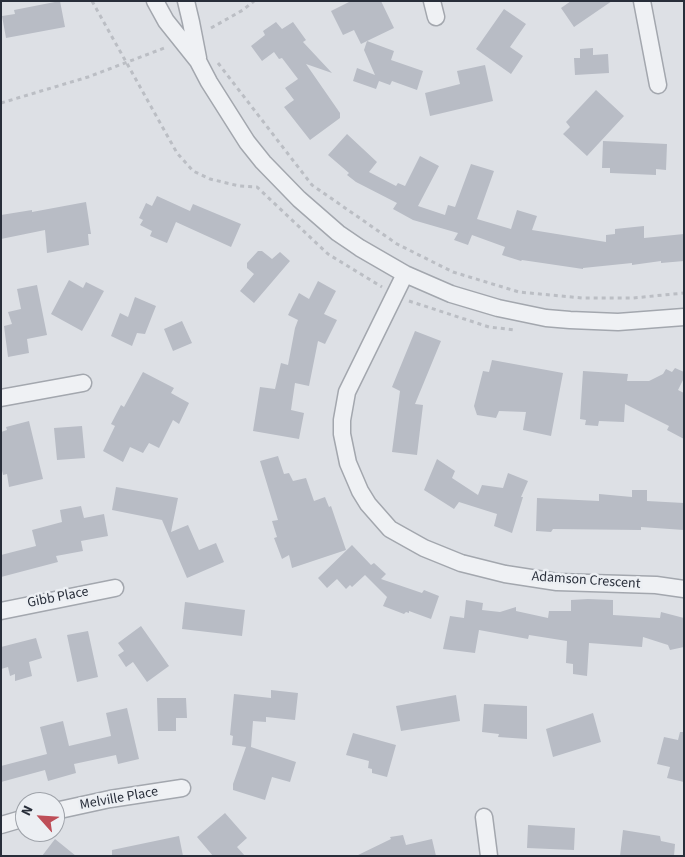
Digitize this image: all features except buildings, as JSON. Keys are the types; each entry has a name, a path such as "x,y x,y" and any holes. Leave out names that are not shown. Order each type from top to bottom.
{"street":[{"path":"154,1 166,21 206,59"},
{"path":"186,1 206,59 209,82 247,142 298,199 338,233 360,248 405,274 451,294 489,306 546,318 570,320 618,322 684,317"},
{"path":"642,1 658,84"},
{"name":"Adamson Crescent","path":"405,274 347,392 342,420 342,434 348,463 360,491 368,504 390,529 424,548 452,559 505,574 557,582 656,585 684,589"},
{"path":"1,398 83,383"},
{"name":"Gibb Place","path":"1,611 25,604 114,588"},
{"name":"Melville Place","path":"65,809 110,799 182,788"},
{"path":"484,817 489,856"},
{"path":"1,825 15,821"}],"path":[{"path":"92,1 177,153 192,170"},
{"path":"211,28 243,10 254,1"},
{"path":"1,102 88,77 168,46"},
{"path":"206,59 312,185 397,244 453,272 519,292 582,298 633,298 684,293"}]}
